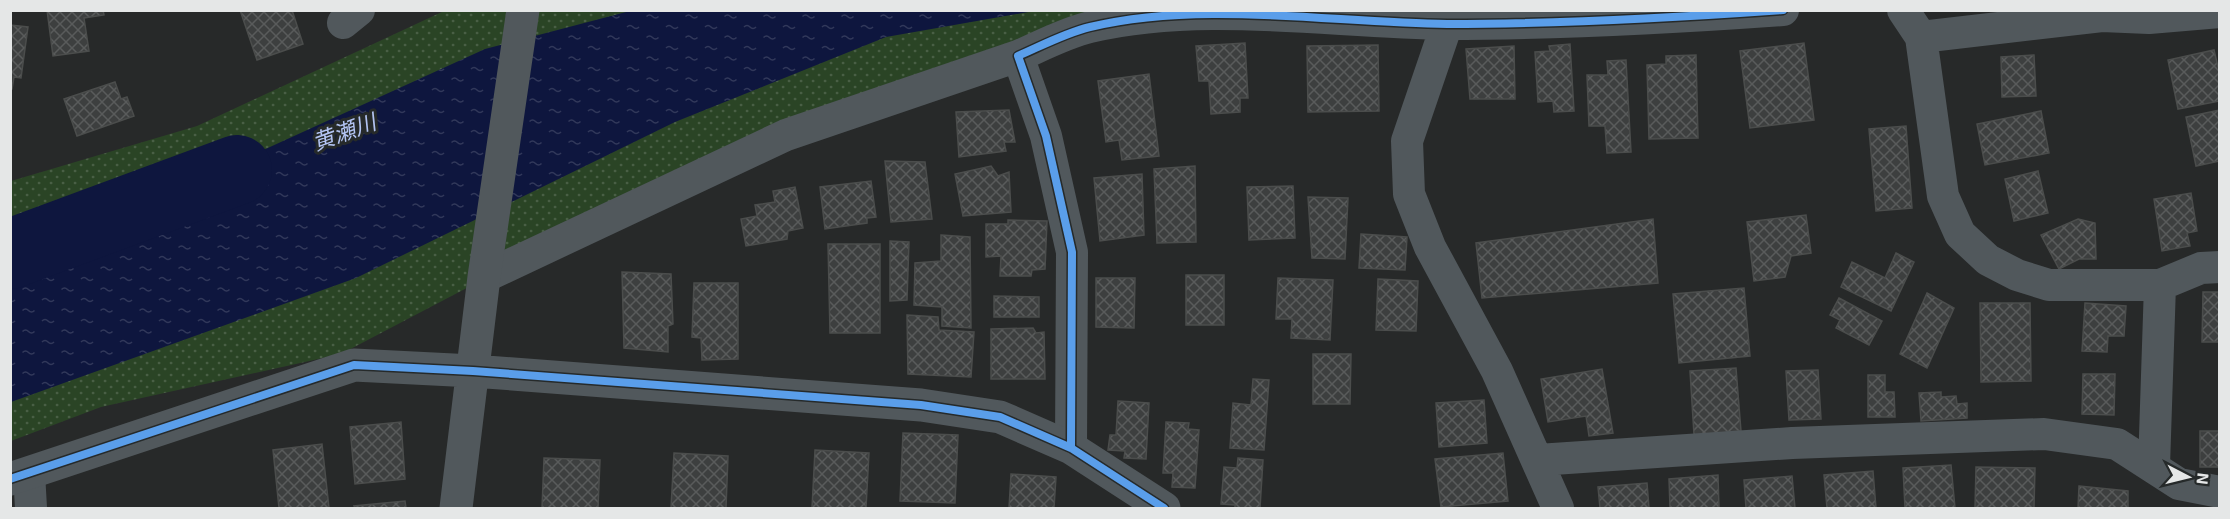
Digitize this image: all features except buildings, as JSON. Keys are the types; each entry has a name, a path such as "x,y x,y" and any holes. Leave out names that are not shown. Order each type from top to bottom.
{"street":[{"path":"456,508 484,277 523,10"},
{"path":"484,277 786,135 1018,56 1089,27 1159,15 1240,14 1447,24 1660,18 1783,10"},
{"path":"1903,10 1921,37 1942,196 1960,234 1988,260 2017,275 2049,285 2160,285 2201,268 2220,267"},
{"path":"1921,37 2102,16 2149,18 2220,12"},
{"path":"1447,24 1407,141 1409,194 1430,247 1497,371 1558,508"},
{"path":"1018,56 1046,136 1072,252 1071,448"},
{"path":"2154,466 2160,285"},
{"path":"31,508 20,476 354,365 473,371 921,405 1000,417 1071,448 1164,508"},
{"path":"1538,460 1792,443 2044,434 2117,444 2179,484 2220,492"}],"green space":[{"path":"444,11 1277,11 1131,19 818,125 503,269 341,354 101,407 11,441 11,181 197,126"}],"water":[{"path":"630,11 1034,11 886,37 675,122 356,278 11,402 11,269 147,203 485,49"}],"waterway":[{"name":"黄瀬川","path":"10,254 237,170"}],"cycle path":[{"path":"1071,448 1072,252 1046,136 1018,56 1062,36 1090,27 1133,19 1177,15 1268,15 1404,23 1489,24 1615,20 1783,10"},
{"path":"10,479 354,365 473,371 921,405 1000,417 1071,448 1164,508"}]}
